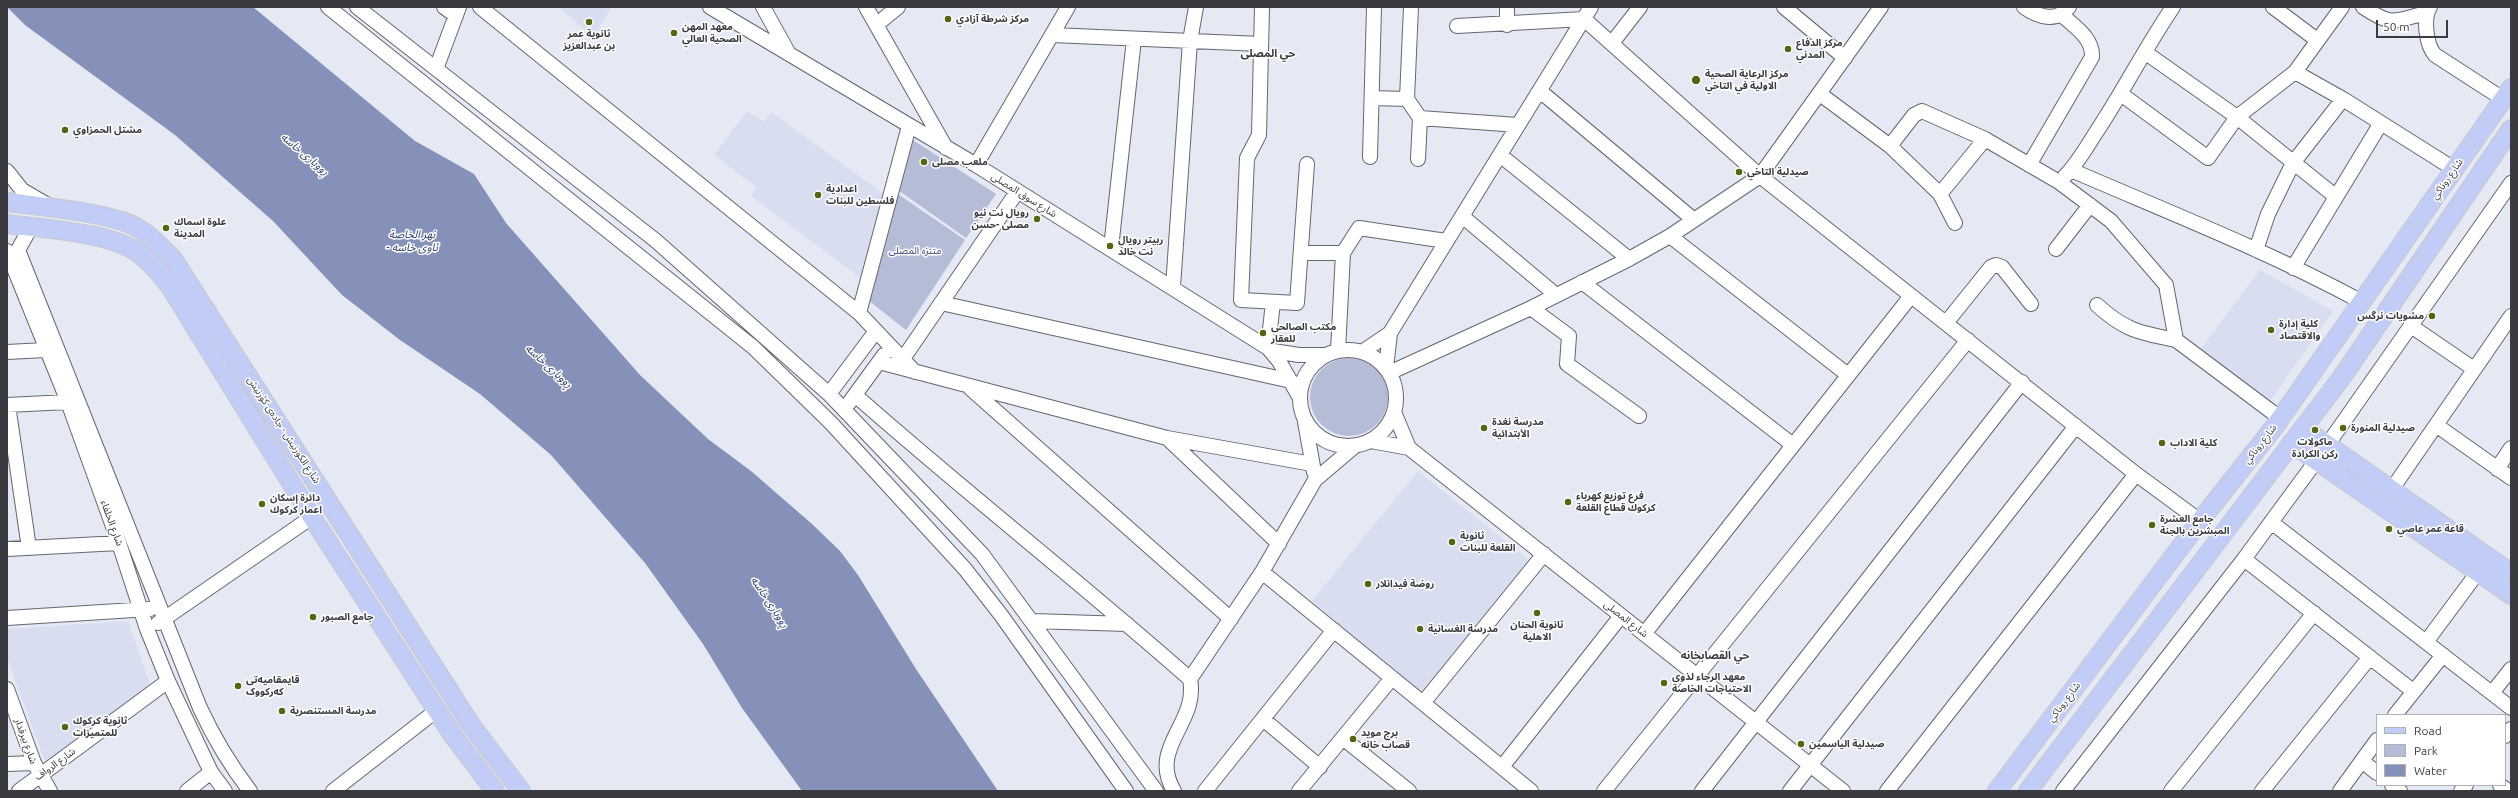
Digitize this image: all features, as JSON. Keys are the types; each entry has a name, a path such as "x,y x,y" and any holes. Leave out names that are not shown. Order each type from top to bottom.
{"main road":[{"name":"شارع روناكي","path":"1997,791 2200,521 2280,418 2507,93"},
{"path":"2028,791 2342,377 2511,129"},
{"name":"شارع الكورنيش - جادەی کۆرنیش","path":"7,202 114,218 136,226 155,240 173,259 471,725 521,791"},
{"name":"شارع الكورنيش - جادەی کۆرنیش","path":"7,224 109,239 137,252 156,268 171,288 312,517 436,710 454,737 495,791"},
{"path":"209,348 224,338"},
{"path":"2303,428 2509,567"},
{"path":"2291,443 2511,595"},
{"path":"2142,598 2163,612"}],"street":[{"path":"328,7 753,347 831,423 965,569 1010,628 1126,791"},
{"path":"357,7 655,240 764,334 829,394 982,554 1033,621 1156,791"},
{"path":"436,69 458,12 444,7"},
{"path":"480,7 859,313 891,347 900,363"},
{"name":"شارع سوق المصلى","path":"710,7 976,165 1017,192 1111,248 1270,349 1299,355 1332,353"},
{"path":"763,7 789,54"},
{"path":"866,7 946,148"},
{"path":"876,25 898,7"},
{"path":"976,165 1068,7"},
{"path":"1173,287 1190,41 1196,7"},
{"path":"1262,7 1259,134 1247,158 1241,300 1297,303 1307,164"},
{"path":"1370,157 1374,7"},
{"path":"1411,7 1407,99 1420,118 1418,159"},
{"path":"1507,7 1507,25"},
{"path":"1612,42 1640,7"},
{"path":"1784,7 1845,58"},
{"path":"1388,370 1531,308 1629,259 1670,236 1760,176 1881,7"},
{"path":"2024,7 2031,12 2051,18 2065,11 2088,40 2093,49 2092,57 2029,165"},
{"path":"2059,182 2071,170 2121,94 2146,52 2149,43 2173,7"},
{"path":"2273,7 2318,40"},
{"path":"2121,94 2208,158 2237,117 2295,72 2342,7"},
{"path":"2363,7 2384,21 2391,21 2428,10 2429,44 2435,56 2507,93"},
{"path":"1457,26 1507,25 1587,13"},
{"path":"1587,13 1612,42 1760,176 1946,324 2022,382 2136,474 2200,521"},
{"path":"1362,352 1390,333 1587,13"},
{"path":"1052,35 1261,44"},
{"path":"1111,248 1134,38"},
{"path":"2146,52 2237,117 2336,196"},
{"path":"2295,72 2343,99 2454,169"},
{"path":"1540,91 1694,220"},
{"path":"1820,94 1890,146 1940,194 1955,223"},
{"path":"1372,98 1407,99"},
{"path":"2256,250 2268,214 2293,163 2343,99"},
{"path":"1890,146 1914,115 1922,111 1985,140 2059,182 2111,221 2166,285 2176,340"},
{"path":"1420,118 1518,125"},
{"path":"2292,268 2381,123"},
{"path":"859,313 909,126"},
{"path":"1940,194 1985,140"},
{"path":"1500,155 1629,259"},
{"path":"2071,170 2256,250 2292,268 2324,281 2362,302"},
{"path":"7,171 16,184 28,195 69,212"},
{"path":"2063,791 2244,558 2328,445 2511,183"},
{"path":"900,363 1017,192"},
{"path":"2056,249 2090,205"},
{"path":"1462,216 1556,295"},
{"path":"32,227 18,250 211,733 230,764 250,791"},
{"path":"1332,353 1343,253 1359,228 1446,241"},
{"path":"1670,236 1848,375"},
{"name":"شارع الخلفاء","path":"7,251 68,402 120,543 147,629 168,681 211,772 225,791"},
{"path":"1301,253 1343,253"},
{"path":"1946,324 1991,267 1996,264 2002,267 2031,304"},
{"path":"1582,282 1793,445"},
{"path":"1644,634 1911,296"},
{"path":"1270,349 1273,302"},
{"path":"941,303 1292,381"},
{"path":"2097,305 2115,322 2138,332 2176,340 2280,418"},
{"path":"1531,308 1569,336 1567,364 1639,416"},
{"path":"2392,489 2474,369 2507,331 2511,316"},
{"path":"2411,326 2474,369"},
{"path":"829,394 876,331"},
{"path":"1388,370 1390,333"},
{"path":"753,347 764,334"},
{"path":"1604,791 1696,675 1968,340"},
{"path":"844,409 891,347"},
{"name":"شارع سوق المصلى","path":"1270,349 1292,381 1300,398"},
{"path":"7,352 46,350"},
{"path":"1305,420 1314,432 1326,441 1340,446 1355,446 1371,441 1389,423 1394,412 1396,398 1395,385 1388,370 1375,358 1362,352 1332,353 1312,366 1303,381 1300,398 1315,480"},
{"path":"879,362 900,363 915,372 1168,438 1312,464"},
{"path":"1702,791 1757,723 2022,382"},
{"path":"969,386 1232,619"},
{"path":"855,395 1062,572 1127,624 1190,679 1192,693 1190,707 1172,739 1167,757 1168,776 1174,791"},
{"path":"29,548 7,405 68,402"},
{"name":"شارع المصلى","path":"1394,412 1409,448"},
{"path":"2436,425 2511,478"},
{"path":"1790,791 2076,426"},
{"path":"1168,438 1279,544"},
{"name":"شارع المصلى","path":"1371,441 1409,448 1843,791"},
{"path":"1190,679 1232,619 1262,572 1315,480 1355,446"},
{"path":"2497,469 2511,448"},
{"path":"1887,791 2136,474"},
{"path":"147,629 162,613 312,517"},
{"path":"2271,522 2511,708"},
{"path":"7,549 120,543"},
{"path":"1423,703 1544,554"},
{"path":"2244,558 2413,691"},
{"path":"1262,572 1531,791"},
{"path":"2426,642 2478,572"},
{"path":"7,618 142,610 162,613"},
{"path":"2170,791 2314,613"},
{"path":"1502,767 1621,616"},
{"path":"1033,621 1127,624"},
{"path":"1206,791 1334,630"},
{"path":"2396,714 2443,655"},
{"path":"2262,791 2370,657"},
{"path":"2492,693 2511,668"},
{"path":"1299,791 1344,739 1392,678"},
{"name":"شارع الرواف","path":"19,791 37,769 168,681"},
{"name":"شارع بيرقدار","path":"8,692 37,769 50,791"},
{"path":"333,791 436,710"},
{"path":"1263,719 1320,767"},
{"path":"1344,739 1394,786 1409,791"},
{"path":"2340,791 2376,741"},
{"path":"2362,762 2376,772"},
{"path":"7,764 37,769"},
{"path":"187,791 211,772"}],"shaded area":[{"name":"ثانوية عمر بن عبدالعزيز","path":"558,7 611,7 594,37"},
{"name":"اعدادية فلسطين للبنات","path":"747,111 764,122 771,112 885,195 862,279 751,196 756,187 714,155"},
{"path":"2260,270 2333,311 2270,401 2200,350"},
{"path":"1418,471 1530,561 1421,695 1312,601"},
{"name":"ثانوية كركوك للمتميزات","path":"128,621 151,687 47,767 7,658 7,629"}],"green space":[{"name":"ملعب مصلى","path":"907,136 996,194 966,238 895,188"},
{"name":"متنزه المصلى","path":"895,192 965,240 906,330 864,297"},
{"path":"1349,358 1364,361 1376,370 1385,382 1388,397 1385,412 1376,424 1364,433 1349,436 1334,433 1322,424 1313,412 1310,397 1313,382 1322,370 1334,361"}],"water":[{"name":"نهر الخاصة - ئاوی خاسە","path":"7,7 253,7 415,141 474,174 506,223 640,375 708,439 751,471 812,524 840,551 858,575 916,669 998,791 802,791 742,708 703,644 645,563 551,455 480,394 400,340 342,295 273,221 175,135 25,25"}],"place":[{"name":"مركز شرطة آزادي","path":"948,19"},
{"name":"ثانوية عمر بن عبدالعزيز","path":"589,22"},
{"name":"معهد المهن الصحية العالي","path":"674,33"},
{"name":"مركز الدفاع المدني","path":"1788,49"},
{"name":"مركز الرعاية الصحية الاولية في التاخي","path":"1696,80"},
{"name":"مشتل الحمزاوي","path":"65,130"},
{"name":"ملعب مصلى","path":"924,162"},
{"name":"صيدلية التاخي","path":"1739,172"},
{"name":"اعدادية فلسطين للبنات","path":"818,195"},
{"name":"رويال نت نيو مصلى -حسن","path":"1037,219"},
{"name":"علوة اسماك المدينة","path":"166,228"},
{"name":"ربيتر رويال نت خالد","path":"1110,246"},
{"name":"مشويات نرگس","path":"2432,316"},
{"name":"كلية إدارة والاقتصاد","path":"2271,330"},
{"name":"مكتب الصالحي للعقار","path":"1263,333"},
{"name":"مدرسة نغدة الأبتدائية","path":"1484,428"},
{"name":"صيدلية المنورة","path":"2343,428"},
{"name":"ماكولات ركن الكرادة","path":"2315,430"},
{"name":"كلية الاداب","path":"2162,443"},
{"name":"فرع توزيع كهرباء كركوك قطاع القلعة","path":"1568,502"},
{"name":"دائرة إسكان اعمار كركوك","path":"262,504"},
{"name":"جامع العشرة المبشرين بالجنة","path":"2152,525"},
{"name":"قاعة عمر عاصي","path":"2389,529"},
{"name":"ثانوية القلعة للبنات","path":"1452,542"},
{"name":"روضة فيدانلار","path":"1368,584"},
{"name":"ثانوية الحنان الاهلية","path":"1537,613"},
{"name":"جامع الصبور","path":"313,617"},
{"name":"مدرسة الغسانية","path":"1420,629"},
{"name":"معهد الرجاء لذوي الاحتياجات الخاصة","path":"1664,683"},
{"name":"قایمقامیەتی کەرکووک","path":"238,686"},
{"name":"مدرسة المستنصرية","path":"282,711"},
{"name":"ثانوية كركوك للمتميزات","path":"65,727"},
{"name":"برج مويد قصاب خانه","path":"1353,739"},
{"name":"صيدلية الياسمين","path":"1801,744"}],"district":[{"name":"حي المصلى","path":"1268,53"},
{"name":"حي القصابخانه","path":"1715,655"}],"water label":[{"name":"ڕووباری خاسە","path":"305,154"},
{"name":"ڕووباری خاسە","path":"549,366"},
{"name":"ڕووباری خاسە","path":"770,602"}]}
